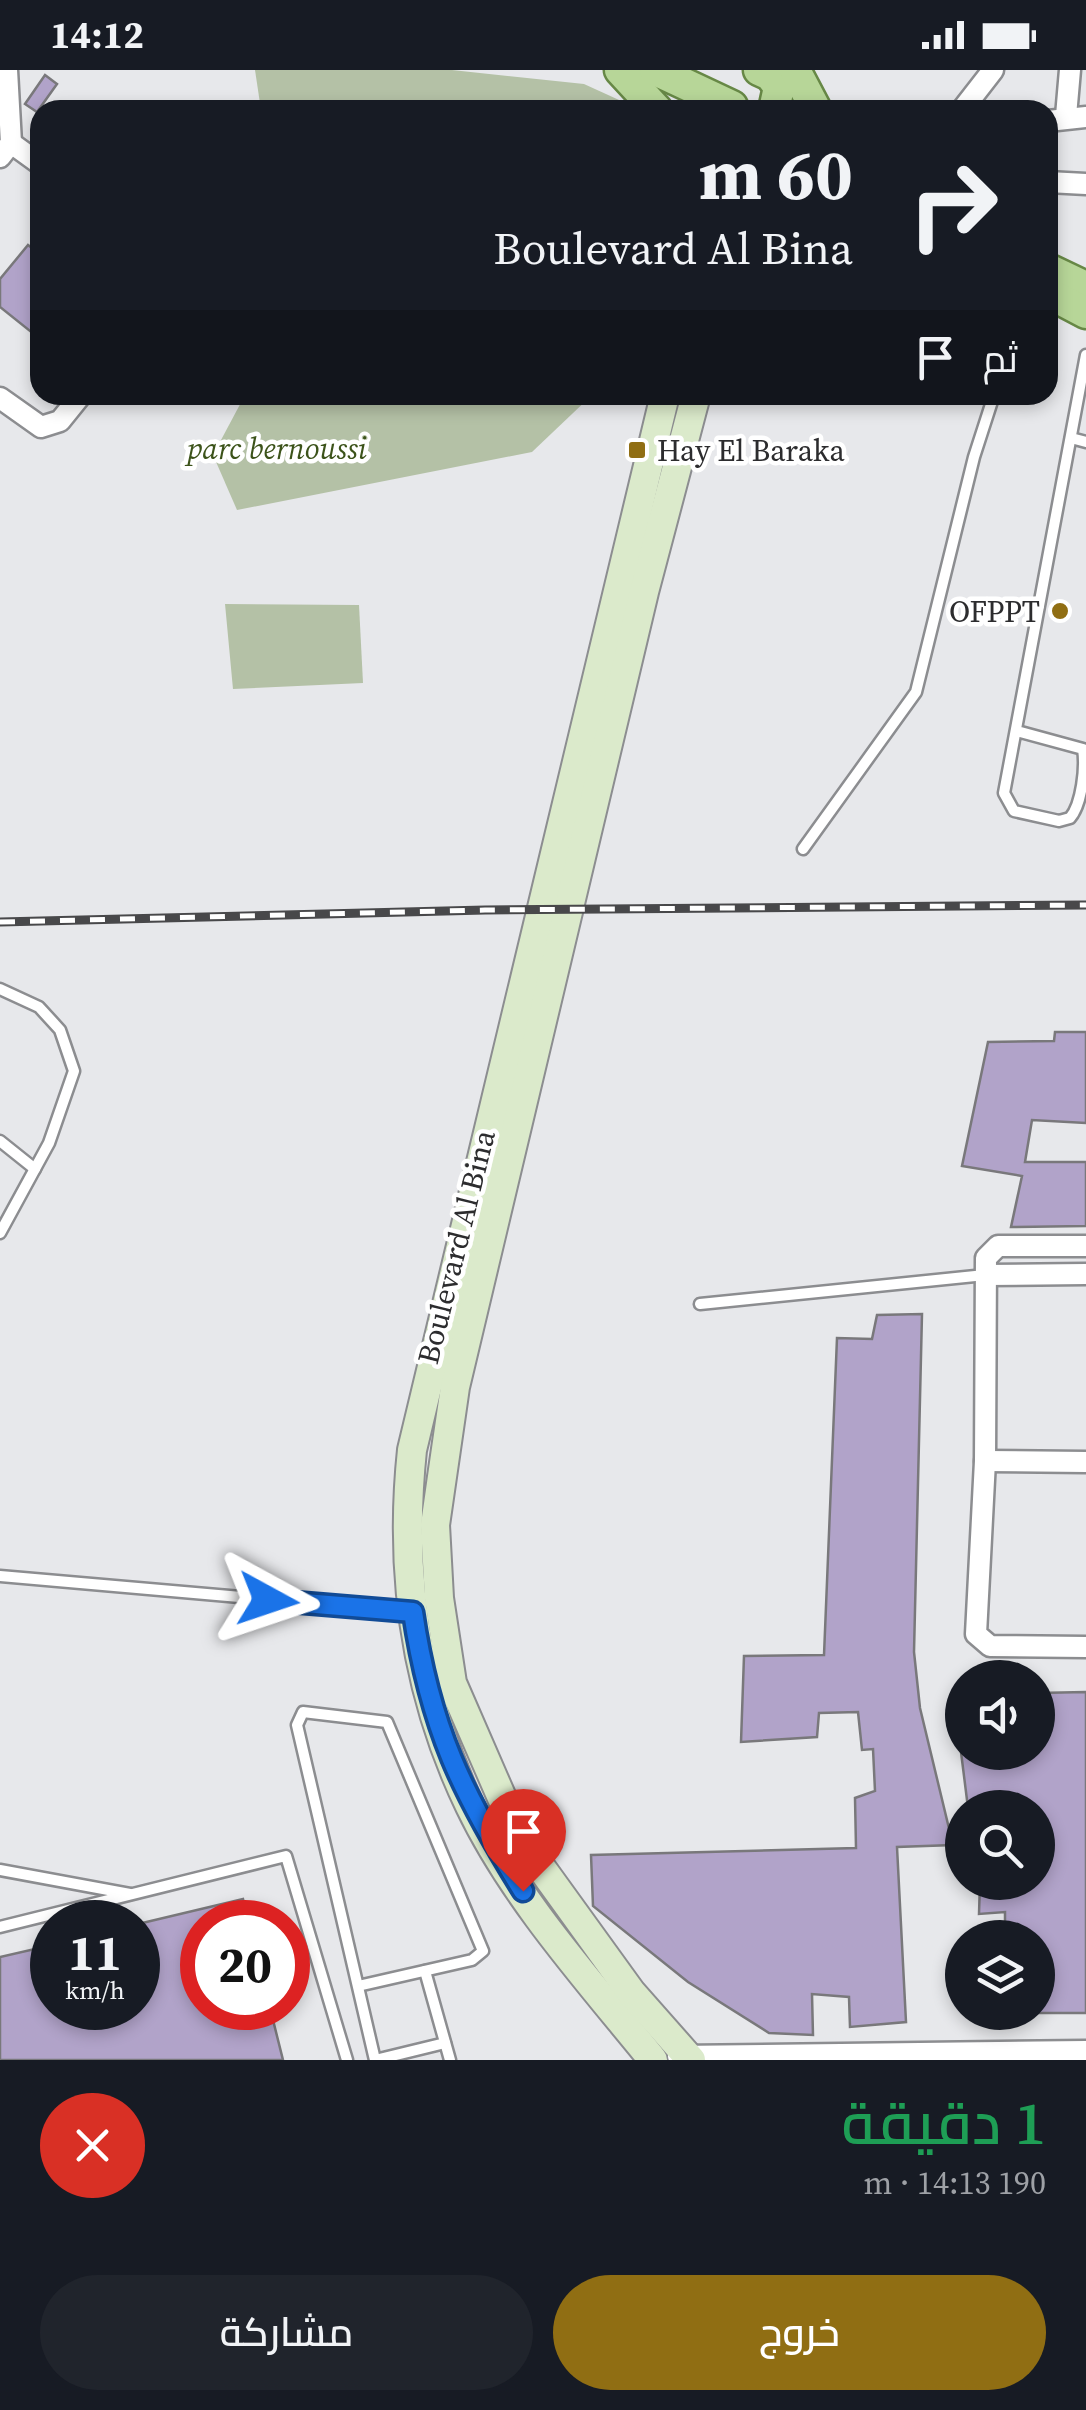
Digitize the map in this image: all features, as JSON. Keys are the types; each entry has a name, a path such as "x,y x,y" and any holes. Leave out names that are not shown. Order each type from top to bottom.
{"main road":[{"path":"620,70 648,100"},
{"path":"655,70 717,100"},
{"path":"731,100 729,92 768,82 799,100"},
{"path":"1058,273 1086,287"},
{"path":"1058,298 1086,313"},
{"name":"Boulevard Al Bina","path":"649,2059 523,1891 471,1808 423,1677 404,1525 412,1450 663,405"},
{"name":"Boulevard Al Bina","path":"689,2058 620,1977 519,1836 452,1683 439,1598 435,1525 455,1388 644,592 693,405"}],"street":[{"path":"7,70 5,150 30,160"},
{"path":"970,100 993,70"},
{"path":"1067,118 1070,70"},
{"path":"1058,183 1086,184"},
{"path":"0,398 40,427 60,421 73,405"},
{"path":"1086,1246 998,1246 985,1266 985,1461 976,1634 990,1646 1086,1646"},
{"path":"985,1266 1086,1274"},
{"path":"985,1461 1086,1462"},
{"path":"649,2059 1086,2052"}],"lane":[{"path":"1017,731 1082,750 1085,764 1076,811 1070,818 1019,813 1006,803 1017,731 1086,355"},
{"path":"803,850 916,692 991,405"},
{"path":"1071,438 1086,442"},
{"path":"0,989 39,1007 60,1030 74,1071 63,1108 0,1234"},
{"path":"0,1141 35,1169"},
{"path":"700,1304 985,1266"},
{"path":"0,1576 413,1612"},
{"path":"358,1986 472,1960 482,1951 388,1722 303,1712 297,1725 375,2060 445,2043"},
{"path":"0,1927 286,1856 346,2060"},
{"path":"0,1870 136,1895"},
{"path":"425,1971 450,2060"}],"green space":[{"path":"255,70 452,70 584,84 619,100 260,100"},
{"name":"parc bernoussi","path":"240,405 581,405 532,452 237,510 213,455"},
{"path":"225,604 359,605 363,683 233,689"}],"building":[{"path":"45,75 57,84 46,100 30,100 30,107 25,104"},
{"path":"30,246 30,331 0,307 0,279"},
{"path":"1055,1032 1086,1032 1086,1123 1032,1120 1025,1162 1086,1162 1086,1226 1011,1227 1022,1176 962,1166 988,1042 1054,1041"},
{"path":"922,1314 914,1652 920,1708 945,1812 945,1845 897,1847 906,2022 850,2027 849,1997 812,1994 813,2035 769,2033 688,1982 593,1906 591,1855 856,1848 855,1798 875,1791 873,1749 862,1750 858,1712 819,1713 817,1737 741,1742 744,1656 824,1655 837,1338 872,1339 877,1315"},
{"path":"1086,1692 1086,2013 1055,2013 1055,1920 1005,1920 1005,1912 979,1914 979,1900 1055,1900 1055,1790 966,1790 963,1770 1055,1770 1055,1693"},
{"path":"180,1914 180,2030 276,2030 283,2060 0,2060 0,1957 30,1950 30,2030 160,2030 160,1919"}],"railway":[{"path":"0,922 485,910 1086,905"}],"place":[{"name":"Hay El Baraka","path":"637,450"},
{"name":"OFPPT","path":"1060,611"}],"route":[{"path":"268,1600 413,1612 423,1677 443,1740 471,1808 523,1891"}]}
